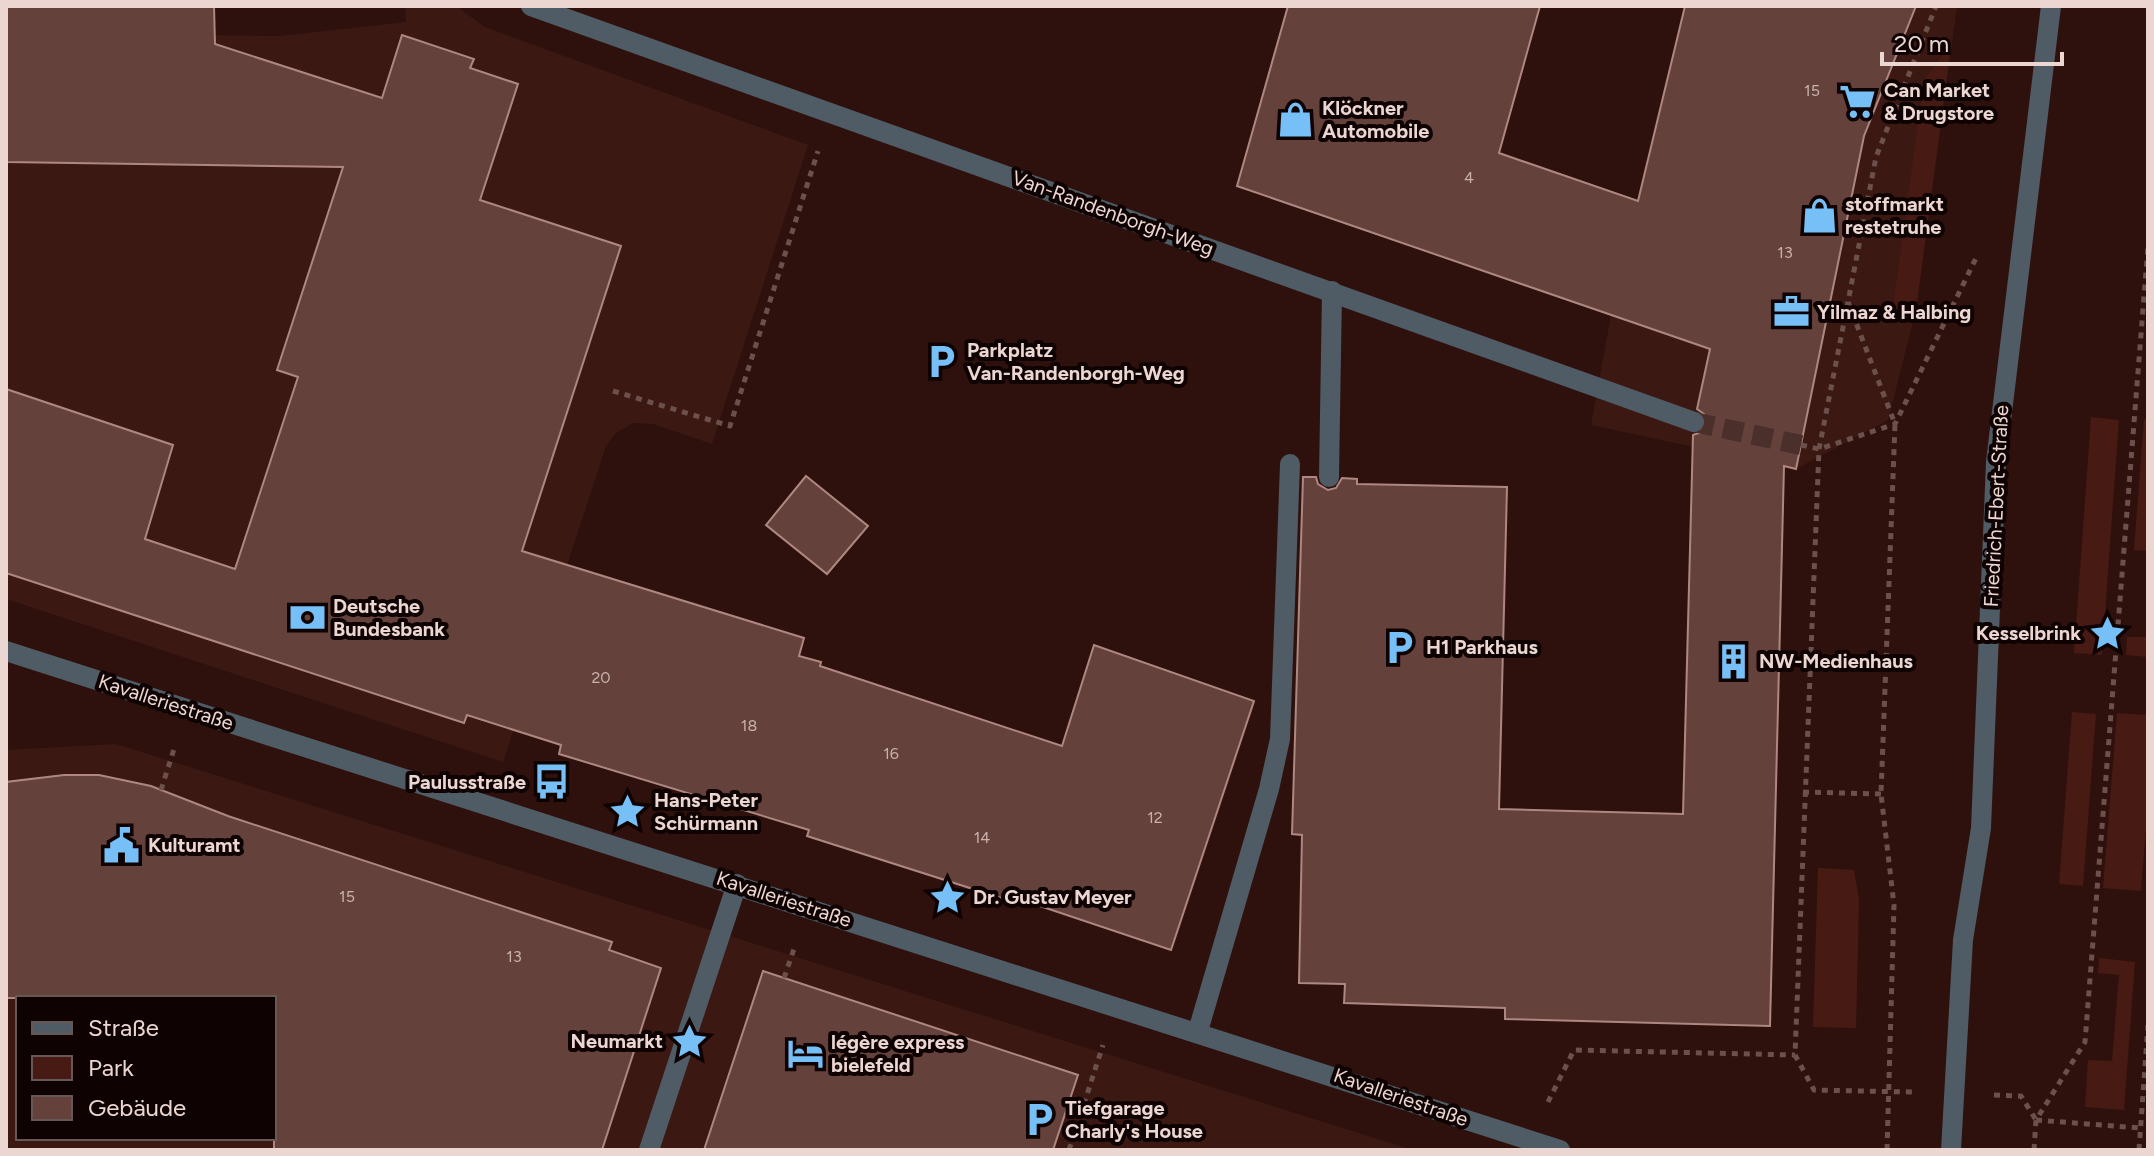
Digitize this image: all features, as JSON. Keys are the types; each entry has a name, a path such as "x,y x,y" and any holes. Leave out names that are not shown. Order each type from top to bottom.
{"street":[{"name":"Van-Randenborgh-Weg","path":"531,6 846,116 1694,422"},
{"name":"Friedrich-Ebert-Straße","path":"1951,1150 1963,940 1981,828 1996,462 2051,6"},
{"path":"1329,477 1332,291"},
{"path":"1198,1031 1269,789 1280,739 1290,464"},
{"name":"Kavalleriestraße","path":"6,651 1198,1031 1560,1150"},
{"path":"649,1150 737,884"}],"path":[{"path":"1889,1091 1814,1090 1795,1055 1803,792 1819,449 1876,157 1936,6"},
{"path":"613,391 730,426 820,145 846,116"},
{"path":"2034,1150 2036,1120 2085,1042 2148,246"},
{"path":"1801,445 1819,449 1895,424 1980,249"},
{"path":"1848,302 1895,424 1881,794 1894,905 1887,1150"},
{"path":"1803,792 1881,794"},
{"path":"1069,1150 1116,1005"},
{"path":"2139,1150 2148,1025"},
{"path":"1529,1140 1574,1050 1795,1055"},
{"path":"2036,1120 2140,1128"}],"shaded area":[{"path":"405,6 456,6 485,27 808,145 712,444 653,424 633,423 616,433 606,446 503,762 6,599 6,33 280,36 406,22"},
{"path":"1685,6 1957,6 1916,310 1888,420 1796,469 1591,425 1611,315"},
{"path":"116,744 1413,1150 6,1150 6,750"}],"green space":[{"path":"1951,44 1916,310 1893,307 1924,80"},
{"path":"2091,417 2119,420 2102,655 2074,653"},
{"path":"2144,419 2148,420 2148,551 2134,550"},
{"path":"2127,637 2148,637 2148,657 2126,655"},
{"path":"2072,712 2096,714 2083,886 2059,884"},
{"path":"2117,713 2148,715 2148,803 2141,891 2103,888"},
{"path":"1818,868 1854,870 1859,900 1856,1028 1813,1027"},
{"path":"2099,958 2135,962 2124,1110 2085,1107 2088,1060 2112,1061 2119,975 2098,973"}],"building":[{"path":"6,6 214,6 215,44 382,98 402,35 474,59 470,68 518,84 480,200 621,246 522,551 804,638 799,656 821,662 820,666 1062,746 1094,645 1254,701 1171,950 1022,900 1020,904 807,836 809,830 559,754 561,745 467,715 464,723 6,573 6,389 173,445 145,539 235,569 298,377 277,370 343,167 6,162"},
{"path":"1288,6 1540,6 1499,153 1638,201 1685,6 1916,6 1864,136 1796,469 1784,466 1770,1026 1505,1019 1505,1008 1344,1003 1345,984 1299,983 1302,835 1292,834 1303,477 1316,477 1318,484 1328,490 1336,488 1342,478 1357,479 1357,484 1507,487 1499,809 1683,814 1693,435 1702,432 1706,426 1704,414 1697,409 1710,349 1237,186"},
{"path":"806,476 868,526 827,574 766,525"},
{"path":"64,775 99,775 151,786 228,816 612,942 609,950 661,968 602,1150 274,1150 276,996 6,998 6,782"},
{"path":"763,971 1078,1075 1053,1150 704,1150"}],"tunnel":[{"path":"1694,422 1801,445"}],"place":[{"name":"Can Market & Drugstore","path":"1858,101"},
{"name":"Klöckner Automobile","path":"1296,119"},
{"name":"stoffmarkt restetruhe","path":"1819,216"},
{"name":"Yilmaz & Halbing","path":"1791,312"},
{"name":"Parkplatz Van-Randenborgh-Weg","path":"941,362"},
{"name":"Deutsche Bundesbank","path":"307,617"},
{"name":"Kesselbrink","path":"2107,633"},
{"name":"H1 Parkhaus","path":"1400,647"},
{"name":"NW-Medienhaus","path":"1733,661"},
{"name":"Paulusstraße","path":"552,782"},
{"name":"Hans-Peter Schürmann","path":"628,812"},
{"name":"Kulturamt","path":"122,845"},
{"name":"Dr. Gustav Meyer","path":"947,897"},
{"name":"Neumarkt","path":"689,1041"},
{"name":"légère express bielefeld","path":"805,1053"},
{"name":"Tiefgarage Charly's House","path":"1039,1119"}]}
